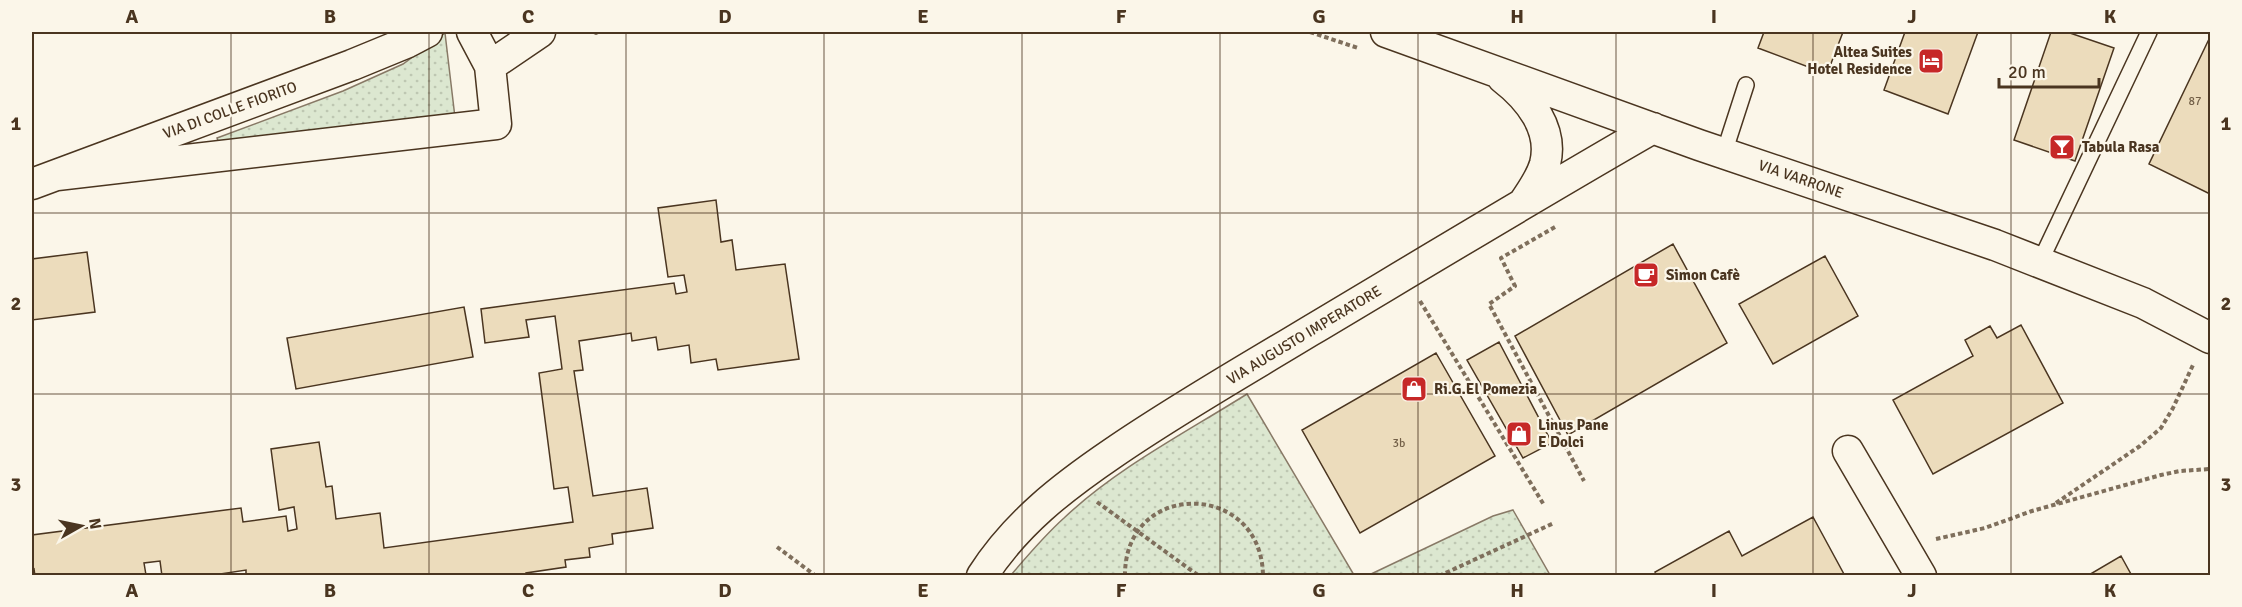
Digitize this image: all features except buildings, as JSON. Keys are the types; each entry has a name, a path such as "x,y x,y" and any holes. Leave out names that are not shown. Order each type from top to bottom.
{"street":[{"name":"VIA DI COLLE FIORITO","path":"44,180 352,65 427,32"},
{"path":"44,180 496,124 490,66 472,32"},
{"path":"490,66 540,32"},
{"name":"VIA VARRONE","path":"1386,32 1724,153 2040,262 2143,303 2204,347"},
{"path":"1491,69 1518,90 1531,104 1544,132 1545,163 1540,177 1525,202"},
{"path":"191,160 193,135 197,123"},
{"name":"VIA AUGUSTO IMPERATORE","path":"982,576 1022,525 1076,478 1161,421 1525,202 1653,128"},
{"path":"1848,451 1921,576"}],"lane":[{"path":"2040,262 2149,32"},
{"path":"1724,153 1746,85"}],"path":[{"path":"1310,32 1361,49"},
{"path":"1555,227 1501,258 1515,286 1489,304 1584,481"},
{"path":"1404,275 1544,505"},
{"path":"2053,505 2140,446 2161,428 2204,347"},
{"path":"1902,543 1952,537 2053,505 2161,475 2211,469"},
{"path":"1092,499 1199,576"},
{"path":"1125,576 1125,560 1132,539 1146,521 1165,508 1188,502 1211,504 1233,514 1250,530 1260,550 1263,576"},
{"path":"1438,576 1554,523"},
{"path":"777,547 816,576"}],"green space":[{"path":"445,33 456,126 221,150 217,138 343,91 403,64"},
{"path":"1247,394 1354,575 1011,575 1057,525 1106,483"},
{"path":"1513,510 1550,575 1369,575 1493,516"}],"place":[{"name":"Altea Suites Hotel Residence","path":"1931,61"},
{"name":"Tabula Rasa","path":"2062,147"},
{"name":"Simon Cafè","path":"1646,275"},
{"name":"Ri.G.El Pomezia","path":"1414,389"},
{"name":"Linus Pane E Dolci","path":"1519,434"}]}
